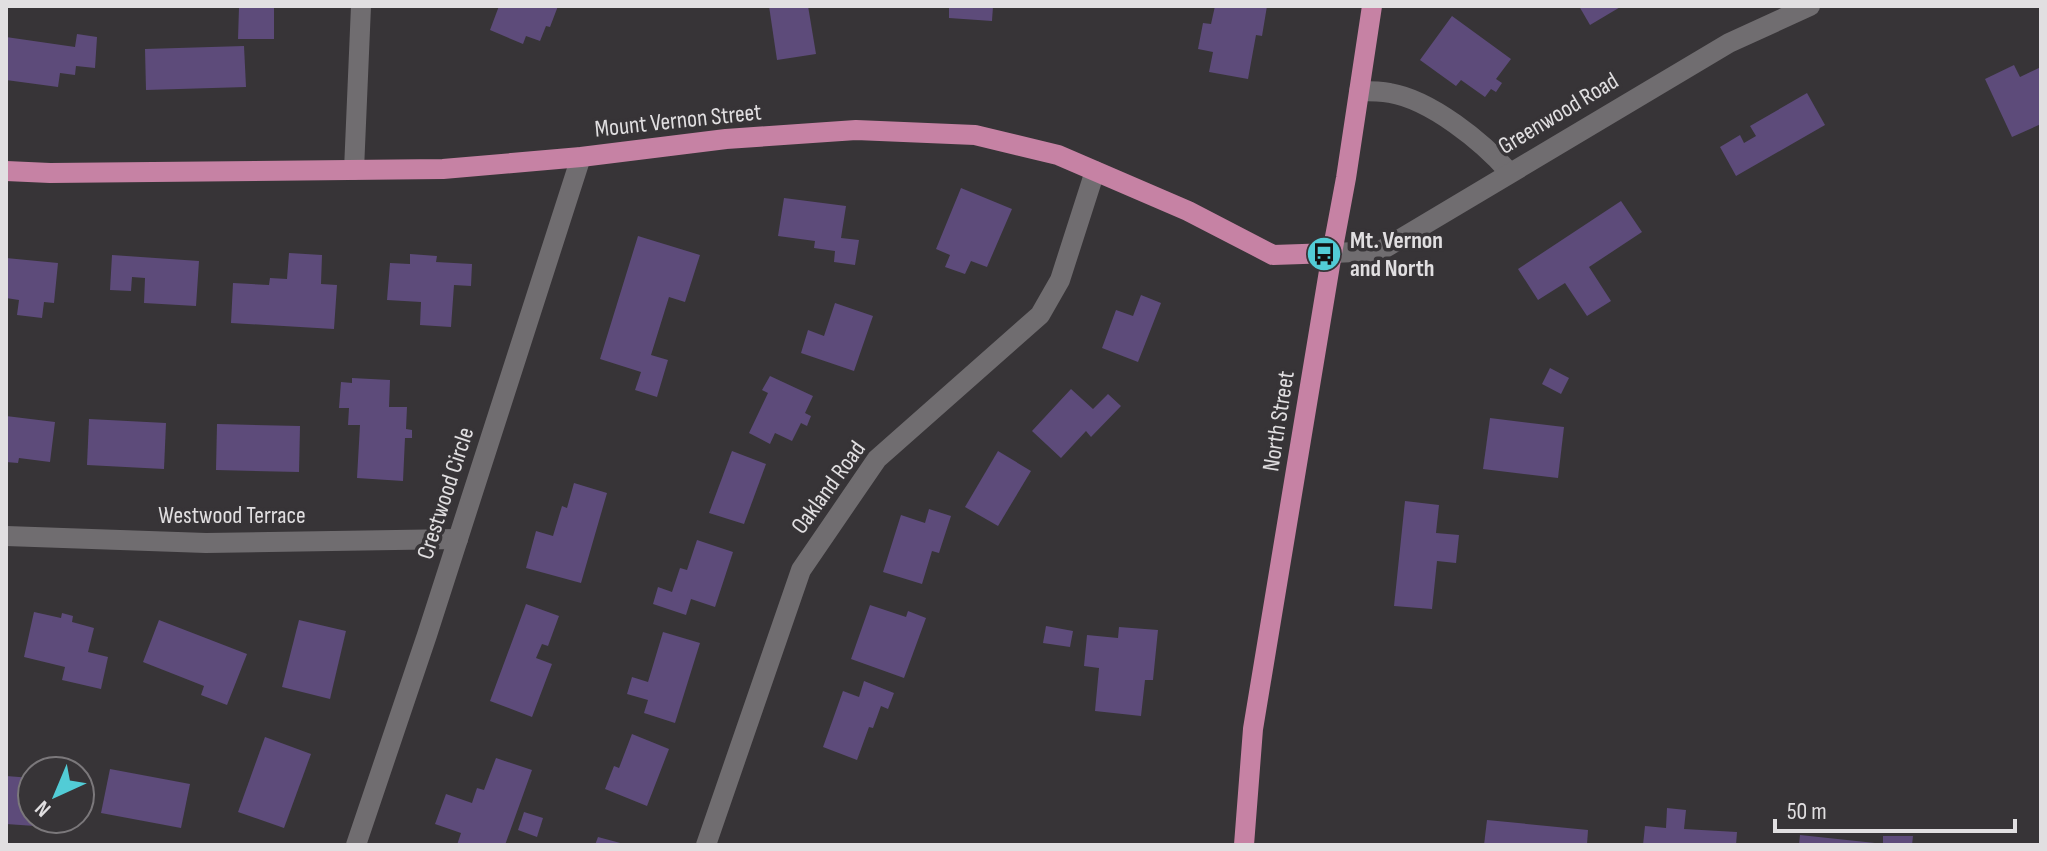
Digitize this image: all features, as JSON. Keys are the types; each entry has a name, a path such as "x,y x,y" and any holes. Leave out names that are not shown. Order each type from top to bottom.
{"main road":[{"name":"North Street","path":"1244,845 1253,729 1372,6"},
{"name":"Mount Vernon Street","path":"6,171 443,169 581,157 726,139 856,130 975,135 1058,155 1188,211 1273,255 1332,253"}],"street":[{"path":"354,170 361,6"},
{"name":"Greenwood Road","path":"1332,253 1380,251 1729,43 1810,6"},
{"path":"1359,91 1393,93 1427,106 1490,150 1509,172"},
{"name":"Crestwood Circle","path":"356,845 581,157"},
{"name":"Oakland Road","path":"706,845 801,570 877,459 1040,315 1060,280 1095,171"},
{"name":"Westwood Terrace","path":"6,536 206,543 458,539"}],"building":[{"path":"499,6 558,6 550,27 546,26 540,41 526,36 523,44 490,30"},
{"path":"769,6 808,6 816,54 777,60"},
{"path":"949,6 993,6 992,21 949,18"},
{"path":"1215,6 1267,6 1262,36 1256,35 1248,79 1209,72 1213,52 1198,49 1203,23 1211,24"},
{"path":"1579,6 1622,6 1590,25"},
{"path":"239,8 274,8 274,39 238,39"},
{"path":"1452,16 1511,59 1496,79 1502,83 1496,92 1491,89 1485,97 1461,80 1456,86 1420,60"},
{"path":"77,34 97,37 95,68 76,66 75,75 60,73 58,87 6,80 6,37 75,47"},
{"path":"244,46 246,87 146,90 145,49"},
{"path":"2014,65 2020,77 2041,67 2041,124 2012,137 1985,79"},
{"path":"1807,93 1825,125 1736,176 1720,147 1740,135 1744,143 1756,136 1750,126"},
{"path":"961,188 1012,209 987,267 971,261 965,274 945,267 950,255 936,249"},
{"path":"784,198 846,206 841,238 859,240 855,265 834,262 835,251 814,248 815,241 778,236"},
{"path":"1621,201 1642,232 1589,267 1611,301 1587,316 1565,283 1538,300 1518,269"},
{"path":"638,236 700,255 685,302 669,297 651,355 668,360 657,397 635,390 641,372 600,359"},
{"path":"289,253 322,255 321,284 337,285 334,329 231,323 233,283 269,285 270,278 287,279"},
{"path":"410,254 437,256 436,262 472,264 471,286 454,285 451,327 420,325 421,302 387,300 390,263 410,264"},
{"path":"112,255 199,261 196,306 144,303 145,278 132,277 131,291 110,290"},
{"path":"6,258 58,263 54,303 44,302 42,318 17,315 19,300 6,298"},
{"path":"1141,295 1161,303 1138,362 1102,348 1116,310 1133,316"},
{"path":"835,303 873,316 854,371 801,353 808,330 824,336"},
{"path":"1550,368 1569,378 1561,394 1542,384"},
{"path":"770,376 813,396 805,413 811,416 807,426 801,423 792,441 775,433 770,444 749,433 768,393 762,390"},
{"path":"352,378 390,380 389,407 407,407 406,429 412,430 412,438 405,438 403,481 357,478 360,425 348,425 349,408 339,408 341,382 352,383"},
{"path":"1071,389 1093,409 1108,394 1121,406 1091,437 1086,431 1061,458 1032,431"},
{"path":"6,416 55,422 50,462 19,458 18,463 6,462"},
{"path":"1490,418 1564,427 1558,478 1483,469"},
{"path":"89,419 166,423 164,469 87,465"},
{"path":"217,424 300,426 299,472 216,470"},
{"path":"732,451 766,464 744,524 709,513"},
{"path":"998,451 1031,471 998,526 965,507"},
{"path":"574,483 607,493 581,583 526,568 536,531 553,536 562,506 567,508"},
{"path":"1405,501 1439,505 1436,533 1459,535 1456,563 1437,561 1432,609 1394,606"},
{"path":"929,509 951,516 939,553 932,551 922,584 883,572 901,515 925,523"},
{"path":"697,540 733,552 715,607 691,599 686,615 653,604 658,587 672,592 680,568 687,570"},
{"path":"526,604 559,616 548,646 542,644 536,658 552,664 532,717 490,701"},
{"path":"870,605 906,617 908,611 926,618 904,678 851,659"},
{"path":"34,612 61,618 62,613 73,616 72,622 94,628 88,652 108,657 101,689 62,680 65,667 24,657"},
{"path":"159,620 247,654 227,705 201,695 204,686 143,662"},
{"path":"299,620 346,631 330,699 282,687"},
{"path":"1046,626 1073,631 1070,647 1043,643"},
{"path":"1119,627 1158,630 1153,680 1145,680 1141,716 1095,711 1099,668 1084,666 1087,635 1118,638"},
{"path":"663,632 700,643 675,723 644,713 648,700 627,694 632,677 648,682"},
{"path":"864,681 894,693 888,709 881,706 873,728 869,727 857,760 823,747 843,691 859,697"},
{"path":"632,734 669,749 647,806 605,789 614,766 619,768"},
{"path":"265,737 311,754 284,828 238,812"},
{"path":"496,758 532,770 505,845 457,845 461,833 435,824 446,794 472,803 477,788 484,790"},
{"path":"110,769 190,784 181,828 101,813"},
{"path":"6,776 16,777 16,825 6,824"},
{"path":"1667,808 1686,810 1684,829 1737,832 1736,845 1643,845 1645,826 1666,828"},
{"path":"524,812 543,818 537,837 518,830"},
{"path":"1487,820 1588,830 1587,845 1484,845"},
{"path":"1800,835 1875,843 1799,845"},
{"path":"1883,836 1913,836 1912,845 1883,845"},
{"path":"598,837 624,844 624,845 595,845"}],"place":[{"name":"Mt. Vernon and North","path":"1324,254"}]}
